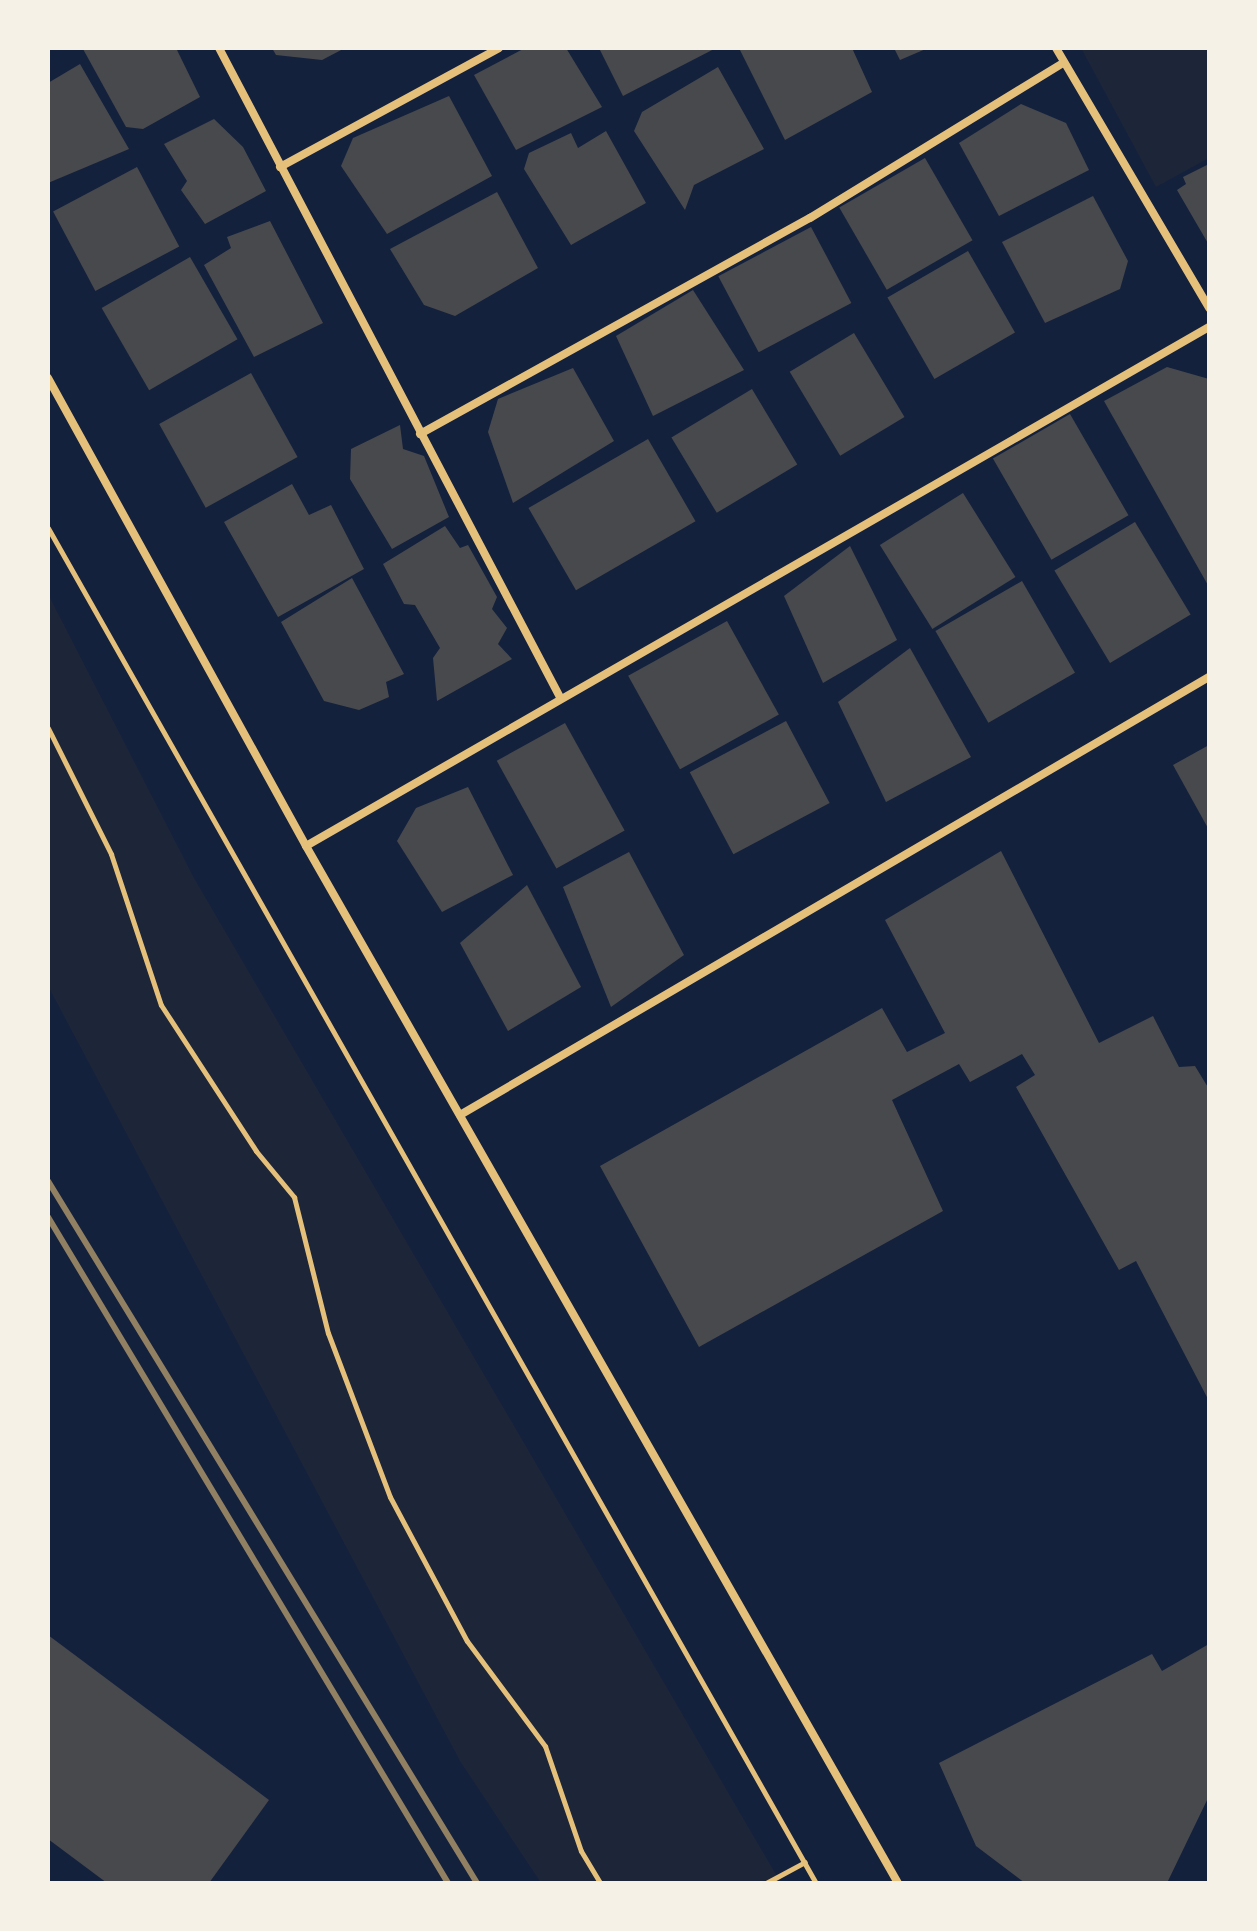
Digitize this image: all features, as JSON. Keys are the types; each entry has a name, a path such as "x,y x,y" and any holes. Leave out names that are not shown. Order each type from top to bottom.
{"street":[{"path":"219,48 561,699"},
{"path":"280,167 499,48"},
{"path":"1056,48 1209,308"},
{"path":"420,434 810,218 1063,63"},
{"path":"306,846 1209,327"},
{"path":"48,378 306,846 898,1883"},
{"path":"460,1115 1209,677"}],"path":[{"path":"48,528 816,1883"},
{"path":"48,728 111,854 161,1005 256,1151 294,1197 328,1333 390,1497 467,1641 545,1746 581,1851 600,1883"},
{"path":"766,1883 805,1862"}],"shaded area":[{"path":"1081,48 1209,48 1209,158 1156,187"},
{"path":"48,594 194,878 781,1883 541,1883 460,1761 48,986"}],"building":[{"path":"176,48 200,97 143,129 126,127 83,49"},
{"path":"272,48 345,48 322,60 276,55"},
{"path":"525,48 566,48 602,107 516,150 474,75"},
{"path":"599,48 716,48 623,96"},
{"path":"739,48 852,48 872,92 785,140"},
{"path":"894,48 928,48 900,60"},
{"path":"80,64 129,149 48,183 48,83"},
{"path":"718,67 764,149 694,185 685,210 634,131 642,112"},
{"path":"449,96 492,176 387,234 341,166 353,138"},
{"path":"1021,104 1066,123 1089,170 999,216 959,143"},
{"path":"214,119 243,147 266,191 205,224 181,190 187,181 164,144"},
{"path":"606,131 646,203 571,245 524,169 529,153 571,133 578,148"},
{"path":"925,158 972,240 887,290 839,208"},
{"path":"1209,164 1209,245 1177,190 1186,184 1183,177"},
{"path":"137,167 179,246 95,291 53,212"},
{"path":"497,192 538,268 455,316 424,305 390,249"},
{"path":"1093,196 1128,261 1120,289 1045,323 1002,242"},
{"path":"270,221 323,323 254,357 204,265 231,248 227,237"},
{"path":"811,227 851,303 759,352 718,276"},
{"path":"968,251 1015,332 934,379 887,298"},
{"path":"190,257 238,339 149,390 102,308"},
{"path":"693,290 744,370 653,416 616,336"},
{"path":"854,333 904,417 840,456 790,372"},
{"path":"1167,367 1209,379 1209,587 1104,401"},
{"path":"573,368 614,441 513,503 488,432 498,399"},
{"path":"251,373 298,457 206,508 159,424"},
{"path":"752,389 797,464 717,513 671,437"},
{"path":"1070,414 1128,515 1051,560 993,458"},
{"path":"400,425 403,449 424,456 449,517 392,549 350,479 351,449"},
{"path":"648,439 696,521 576,590 528,508"},
{"path":"292,484 309,515 331,505 364,569 278,617 224,522"},
{"path":"963,493 1015,577 932,629 880,545"},
{"path":"1135,522 1191,615 1110,663 1054,570"},
{"path":"445,526 460,548 468,545 497,597 492,609 507,628 498,644 512,659 437,701 433,658 440,648 415,605 404,604 383,564"},
{"path":"850,546 897,640 823,683 784,596"},
{"path":"352,578 404,674 386,682 389,697 359,710 324,701 281,622"},
{"path":"1022,581 1075,673 988,723 935,631"},
{"path":"727,621 779,715 680,769 628,676"},
{"path":"910,648 971,757 886,802 838,702"},
{"path":"786,721 830,803 733,854 690,772"},
{"path":"565,723 625,831 556,868 497,761"},
{"path":"1209,745 1209,830 1173,765"},
{"path":"468,787 513,875 442,912 397,841 416,808"},
{"path":"1001,851 1099,1043 1153,1016 1179,1067 1195,1066 1209,1089 1209,1401 1136,1261 1119,1270 1016,1087 1035,1075 1022,1054 970,1082 959,1064 892,1100 943,1211 699,1347 600,1166 882,1008 907,1052 945,1033 885,920"},
{"path":"629,852 684,955 611,1007 563,887"},
{"path":"527,885 581,987 508,1031 460,943"},
{"path":"48,1635 269,1800 209,1883 107,1883 48,1839"},
{"path":"1209,1644 1209,1796 1167,1883 1025,1883 976,1846 939,1763 1152,1654 1162,1671"}],"railway":[{"path":"48,1181 477,1883"},
{"path":"48,1217 448,1883"}]}
